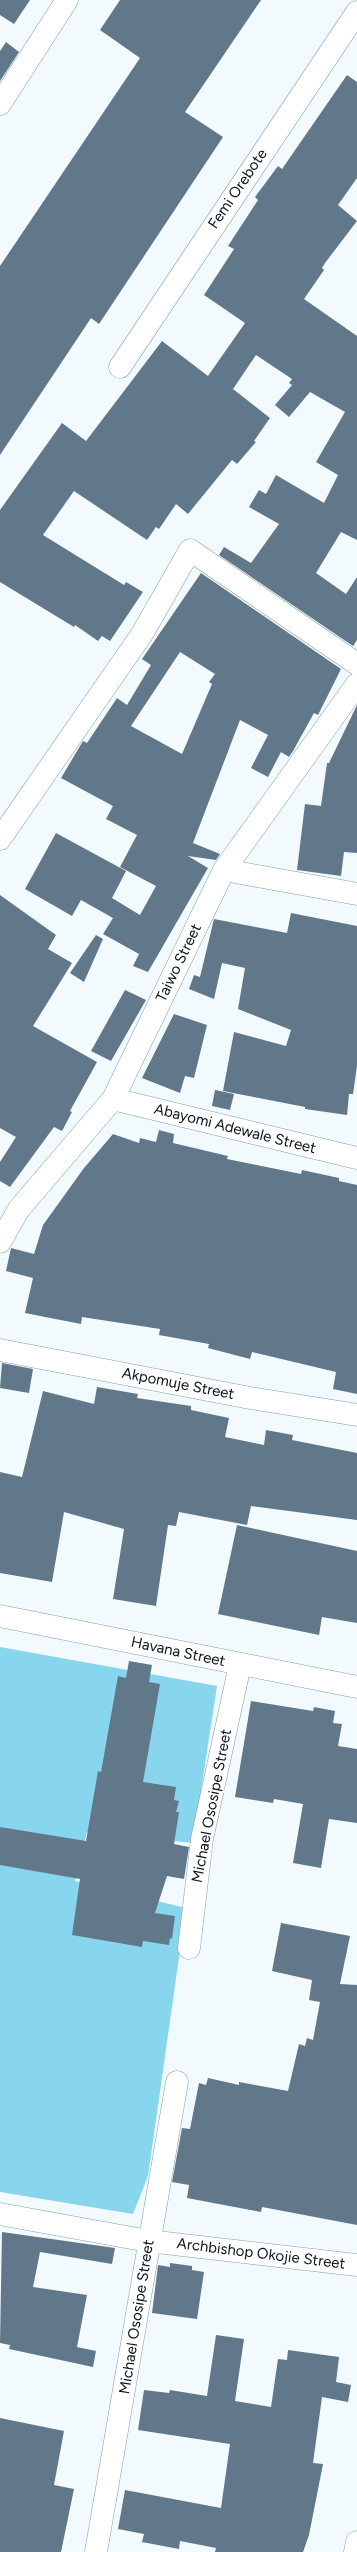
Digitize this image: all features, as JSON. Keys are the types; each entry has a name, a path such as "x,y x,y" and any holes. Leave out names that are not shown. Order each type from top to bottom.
{"street":[{"path":"0,104 67,0"},
{"name":"Femi Orebote","path":"120,366 357,12"},
{"path":"0,839 142,634 190,550 357,664"},
{"name":"Taiwo Street","path":"0,1242 20,1209 113,1099 224,870 357,684"},
{"path":"224,870 357,894"},
{"name":"Abayomi Adewale Street","path":"113,1099 357,1158"},
{"name":"Akpomuje Street","path":"0,1350 250,1398 357,1415"},
{"name":"Havana Street","path":"0,1616 240,1665 357,1687"},
{"name":"Michael Ososipe Street","path":"189,1948 202,1839 240,1665"},
{"name":"Michael Ososipe Street","path":"96,2552 123,2404 148,2241 158,2197 177,2082"},
{"name":"Archbishop Okojie Street","path":"0,2214 148,2241 357,2265"},
{"path":"355,2552 357,2542"}],"shaded area":[{"path":"0,1647 217,1686 193,1843 87,1832 75,1881 186,1908 148,2176 133,2214 0,2192"}],"building":[{"path":"0,0 30,0 14,24 0,15"},
{"path":"120,0 261,0 185,112 223,137 99,324 91,318 0,455 0,266 140,58 100,30"},
{"path":"6,42 19,52 0,81 0,51"},
{"path":"347,75 357,82 357,178 338,205 357,221 325,263 322,268 324,270 304,299 357,336 357,540 341,532 316,573 346,594 357,577 357,640 353,646 219,555 224,547 251,563 279,524 249,507 259,490 266,494 276,475 324,503 338,475 316,462 345,412 310,392 289,417 275,405 292,385 289,383 292,379 256,355 233,389 270,418 254,441 256,442 237,464 232,460 188,514 176,504 159,529 156,527 147,540 74,491 43,535 124,585 126,582 143,592 110,641 102,636 98,641 75,625 74,627 0,582 0,510 62,423 86,441 162,341 208,376 245,323 204,295 234,249 228,246 258,200 255,197 278,166 282,169"},
{"path":"201,573 341,669 318,715 314,713 289,757 281,752 268,777 251,768 268,735 240,720 193,843 220,854 216,860 188,856 208,868 148,972 133,966 139,954 103,934 113,918 81,900 72,916 25,889 56,833 126,871 112,898 140,915 156,886 120,867 137,835 106,819 113,806 61,778 83,741 87,743 117,698 127,705 151,665 142,659","holes":["180,652 215,674 209,682 212,684 182,754 131,726"]},
{"path":"357,705 357,853 344,852 341,876 297,870 305,804 321,806 327,763 329,763"},
{"path":"0,895 56,935 48,949 72,963 33,1026 97,1062 70,1111 72,1112 62,1131 54,1127 10,1187 0,1181 0,1162 16,1137 0,1128"},
{"path":"291,913 357,926 357,1066 353,1094 349,1094 347,1115 305,1109 305,1107 223,1091 234,1032 286,1046 291,1030 238,1009 245,968 222,963 214,999 189,989 194,975 200,977 214,919 287,933"},
{"path":"96,935 103,939 84,982 70,973"},
{"path":"125,990 146,1000 111,1061 91,1051"},
{"path":"174,1014 207,1025 194,1078 185,1076 180,1093 142,1078"},
{"path":"215,1090 234,1094 230,1110 212,1106"},
{"path":"159,1130 174,1134 173,1143 228,1156 227,1159 301,1174 302,1170 339,1178 339,1181 357,1185 357,1394 333,1389 336,1372 252,1352 250,1359 208,1348 209,1344 159,1335 160,1329 82,1317 81,1324 25,1313 33,1278 6,1271 11,1248 34,1254 43,1225 84,1168 113,1134 139,1143 140,1138 156,1142"},
{"path":"2,1363 33,1369 29,1393 0,1388"},
{"path":"97,1387 138,1394 137,1398 191,1406 191,1410 229,1418 225,1437 264,1445 266,1430 293,1435 292,1440 357,1453 357,1520 251,1506 247,1525 179,1512 176,1526 168,1525 156,1606 113,1599 124,1529 64,1512 52,1582 0,1573 0,1472 22,1477 43,1391 94,1404"},
{"path":"237,1525 357,1551 357,1623 322,1617 319,1635 218,1614"},
{"path":"129,1661 152,1665 149,1682 160,1684 143,1782 176,1787 174,1800 179,1801 176,1812 179,1812 174,1844 189,1847 184,1879 167,1876 155,1913 175,1916 172,1939 170,1938 169,1945 143,1941 142,1947 72,1935 80,1879 0,1865 0,1827 86,1841 98,1771 101,1772 118,1676 126,1678"},
{"path":"251,1701 313,1711 314,1707 335,1711 333,1723 342,1724 338,1746 357,1749 357,1823 329,1819 321,1868 293,1863 303,1804 274,1799 273,1803 235,1797"},
{"path":"281,1923 350,1936 340,1984 357,1985 357,2225 262,2207 261,2212 187,2198 189,2185 172,2182 182,2128 190,2129 199,2083 206,2085 208,2078 239,2085 239,2082 288,2091 299,2044 305,2046 307,2038 313,2040 320,2002 309,2000 312,1980 272,1971"},
{"path":"2,2232 115,2248 112,2264 40,2252 33,2287 87,2295 77,2347 96,2351 93,2367 9,2349 10,2345 0,2343"},
{"path":"170,2263 192,2266 192,2270 204,2272 197,2319 152,2313 158,2265 170,2267"},
{"path":"216,2335 244,2339 235,2401 271,2407 278,2359 287,2360 288,2350 339,2357 336,2382 351,2385 348,2402 322,2397 313,2463 323,2464 309,2535 303,2552 215,2552 216,2548 180,2541 179,2549 142,2542 144,2534 118,2529 125,2490 221,2508 230,2444 138,2430 144,2390 169,2393 170,2390 207,2396"},
{"path":"0,2418 64,2431 54,2485 74,2489 61,2552 0,2552"}]}
